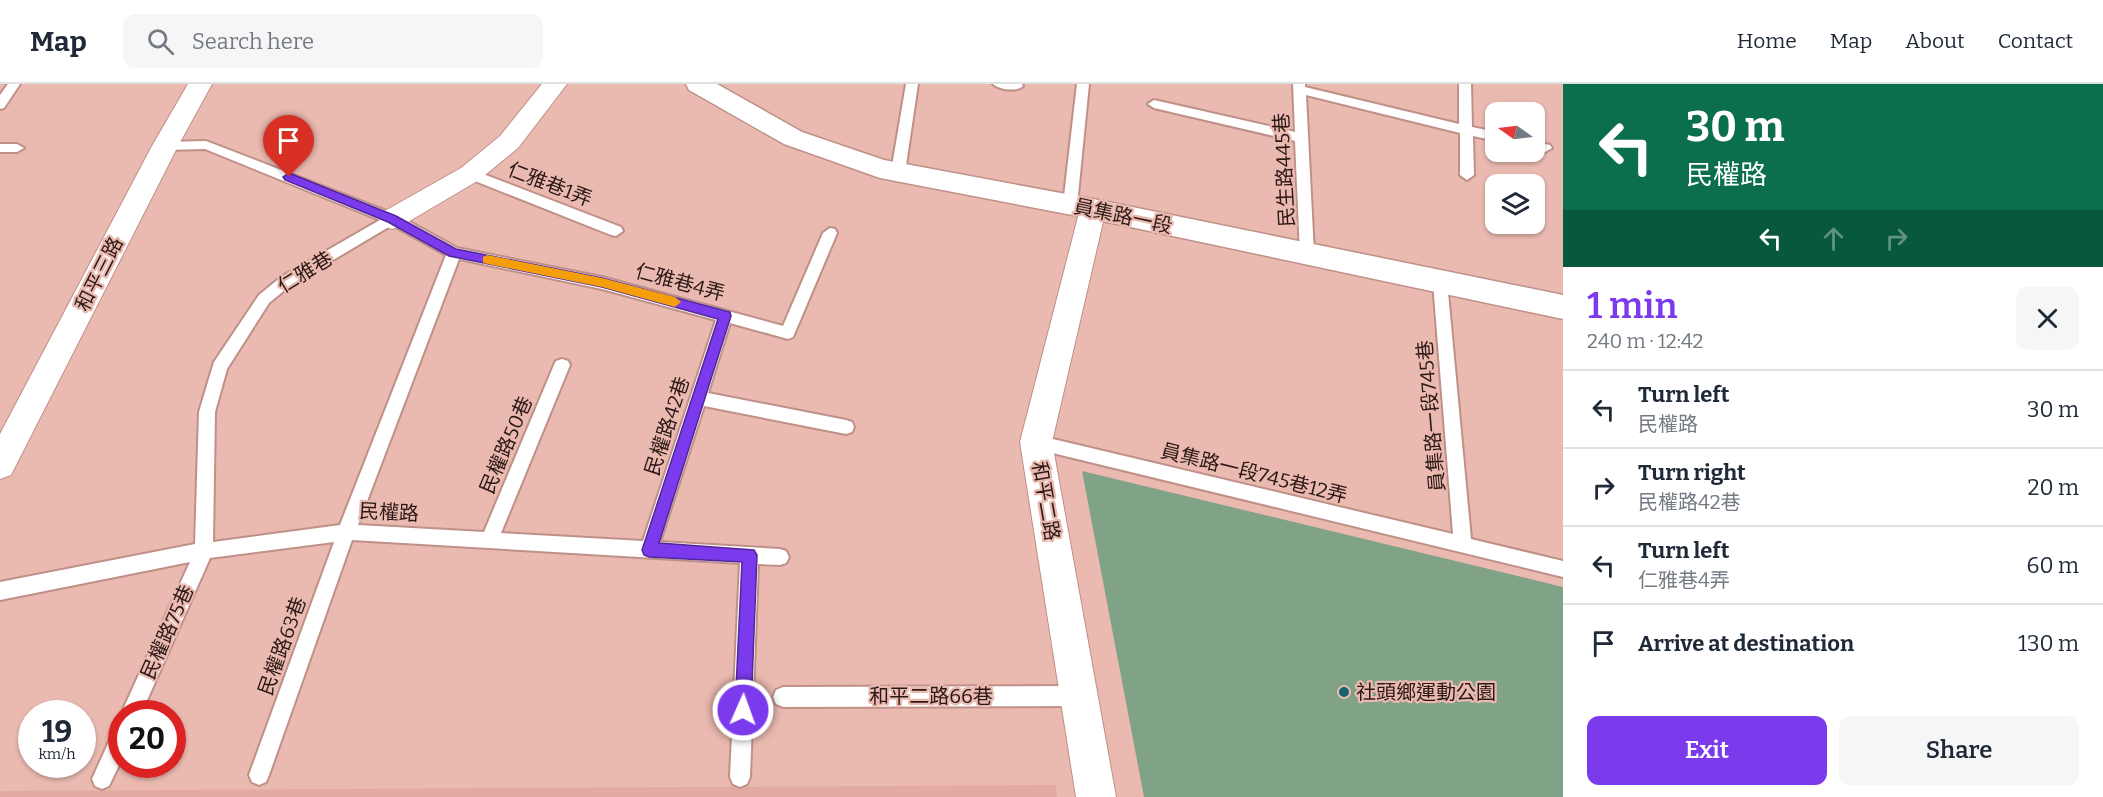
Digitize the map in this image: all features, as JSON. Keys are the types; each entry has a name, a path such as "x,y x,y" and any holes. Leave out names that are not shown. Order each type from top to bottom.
{"street":[{"name":"和平三路","path":"0,465 165,146 200,84"},
{"name":"仁雅巷","path":"392,219 470,174 509,141 555,84"},
{"name":"員集路一段","path":"698,84 793,138 880,169 1082,207 1563,307"},
{"name":"和平二路","path":"1082,207 1036,442 1096,797"}],"lane":[{"path":"0,105 14,84"},
{"path":"898,172 912,84"},
{"path":"999,84 1017,86"},
{"path":"1082,207 1083,84"},
{"path":"1465,84 1467,175"},
{"path":"1300,87 1485,134"},
{"name":"民生路445巷","path":"1300,87 1307,254"},
{"path":"1154,104 1302,138"},
{"name":"仁雅巷4弄","path":"165,146 206,145 226,152 392,219 454,253 602,283 788,333 830,233"},
{"path":"0,148 17,148"},
{"name":"仁雅巷1弄","path":"470,174 616,231"},
{"name":"仁雅巷","path":"204,551 207,412 220,367 264,299 286,281 392,219"},
{"path":"346,532 454,253"},
{"name":"員集路一段745巷","path":"1440,282 1463,546"},
{"name":"民權路42巷","path":"649,550 725,316"},
{"name":"民權路50巷","path":"489,540 562,365"},
{"path":"699,398 846,427"},
{"name":"員集路一段745巷12弄","path":"1036,442 1563,569"},
{"name":"民權路","path":"0,591 204,551 346,532 780,557"},
{"name":"民權路63巷","path":"259,775 346,532"},
{"name":"民權路75巷","path":"137,700 204,551"},
{"path":"740,777 749,555"},
{"name":"和平二路66巷","path":"783,697 1079,696"},
{"path":"102,779 108,766"}],"shaded area":[{"path":"1056,785 1057,797 0,797 0,791"}],"green space":[{"name":"社頭鄉運動公園","path":"1082,471 1563,587 1563,797 1144,797"}],"slow traffic":[{"path":"487,260 602,283 675,302"}],"place":[{"name":"社頭鄉運動公園","path":"1344,692"}],"route":[{"path":"289,177 392,219 454,253 602,283 725,316 649,550 749,555 743,710"}]}
